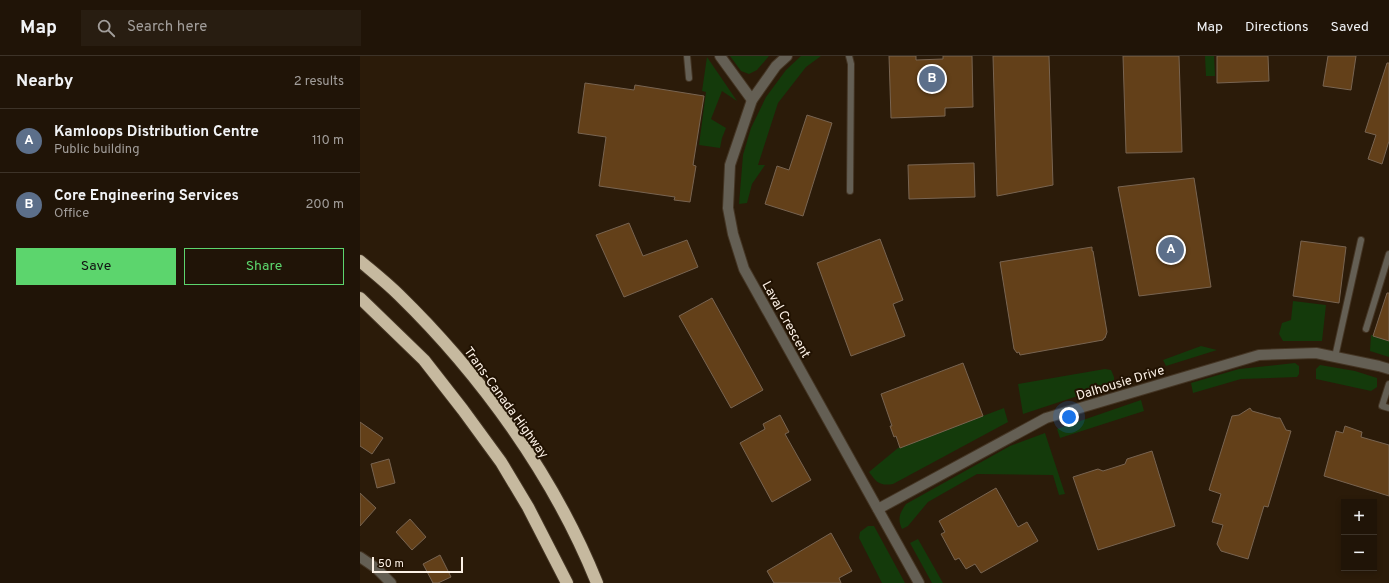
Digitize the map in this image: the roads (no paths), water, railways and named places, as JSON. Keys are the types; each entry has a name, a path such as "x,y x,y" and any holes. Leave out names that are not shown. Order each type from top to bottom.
{"highway":[{"name":"Trans-Canada Highway","path":"360,261 398,294 450,347 487,394 525,447 557,500 587,557 597,583"},
{"path":"360,298 424,360 501,462 528,507 568,583"},
{"path":"559,566 564,583"}],"street":[{"path":"720,56 752,100"},
{"name":"Laval Crescent","path":"787,56 776,66 752,100 730,165 728,208 733,234 744,269 919,583"},
{"name":"Dalhousie Drive","path":"878,509 1046,418 1259,355 1316,353 1389,369"},
{"path":"360,557 376,568 391,583"}],"lane":[{"path":"687,56 689,78"},
{"path":"849,56 851,64 850,191"},
{"path":"1335,357 1361,240"},
{"path":"1366,329 1389,254"},
{"path":"1389,384 1382,406 1389,408"}],"place":[{"name":"Core Engineering Services","path":"932,79"},
{"name":"Kamloops Distribution Centre","path":"1171,250"}]}
